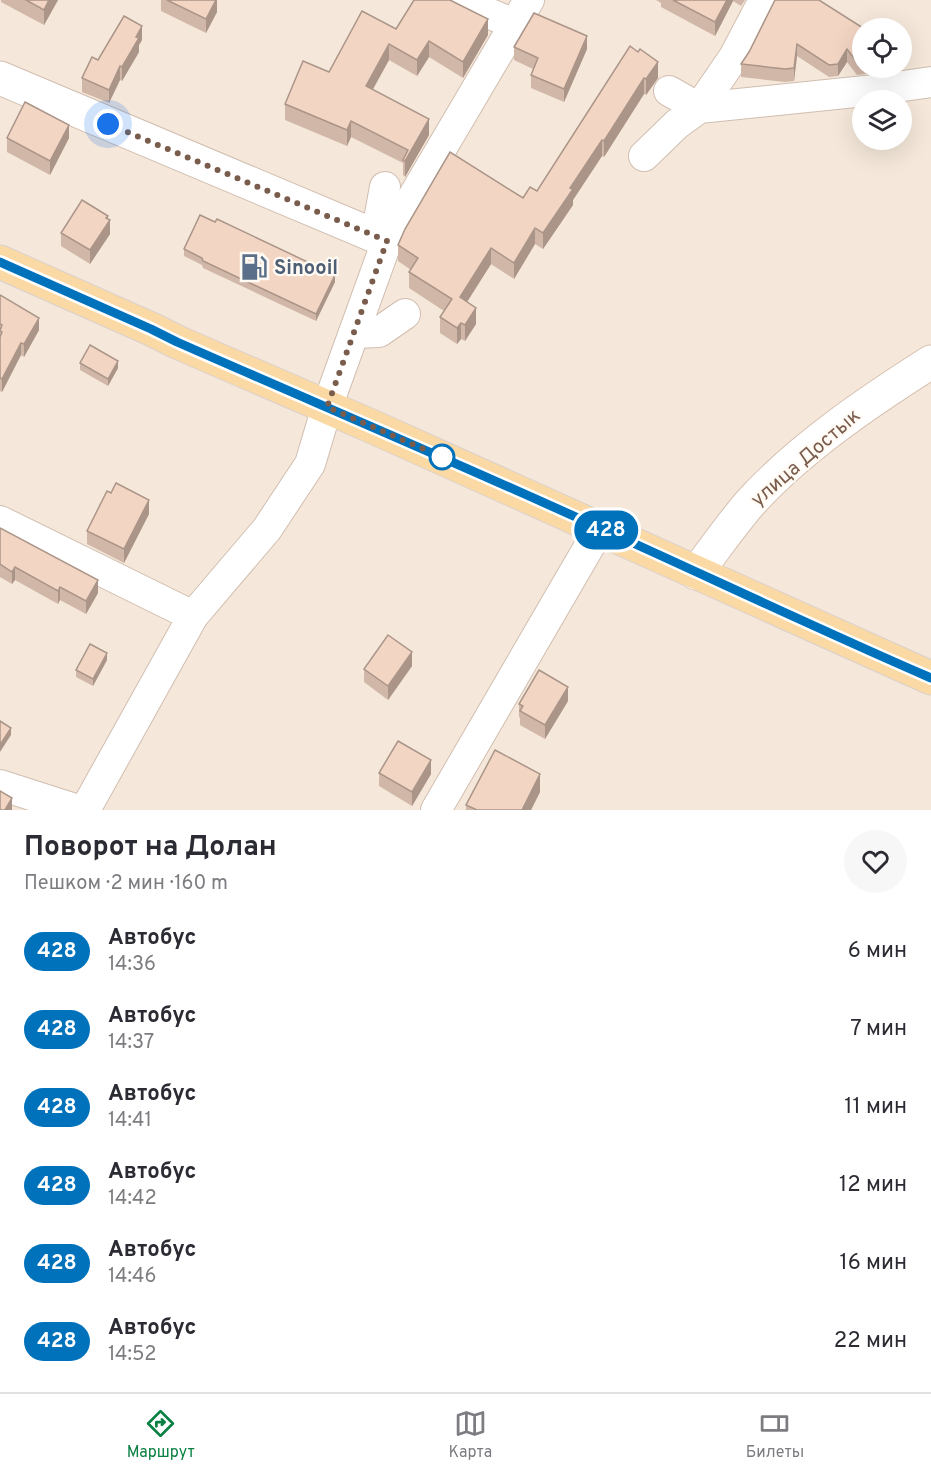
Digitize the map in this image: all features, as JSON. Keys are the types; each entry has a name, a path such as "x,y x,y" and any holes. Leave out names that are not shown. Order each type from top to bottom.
{"main road":[{"path":"0,262 600,528 931,678"}],"street":[{"path":"381,239 522,12 457,0"},
{"path":"644,156 677,124 699,108 734,57 764,0"},
{"path":"0,78 381,239"},
{"path":"669,91 699,108 931,82"},
{"path":"85,810 193,616 267,529 310,464 327,407 354,333 381,239 385,187"},
{"path":"354,333 379,332 405,314"},
{"name":"улица Достык","path":"696,573 748,505 777,476 870,400 931,362"},
{"path":"0,521 193,616"},
{"path":"436,810 600,528"},
{"path":"0,785 78,810"}],"shaded area":[{"path":"0,0 931,0 931,810 0,810"}],"building":[{"path":"26,0 49,0 44,10"},
{"path":"167,0 216,0 206,19"},
{"path":"414,0 450,0 488,19 463,62 429,41 417,60 389,44 366,86 429,119 405,161 403,160 408,150 351,121 347,130 285,104 303,61 329,72 362,11 396,29"},
{"path":"673,0 727,0 715,22"},
{"path":"775,0 819,0 852,21 852,56 847,49 838,64 829,65 797,44 794,68 741,64"},
{"path":"534,13 587,36 564,89 531,75 538,58 514,47"},
{"path":"124,16 142,26 136,37 139,38 122,67 120,66 109,90 82,78 92,57 98,60"},
{"path":"630,46 638,52 640,49 658,62 646,79 644,78 604,141 602,140 543,233 535,228 514,263 491,248 460,297 476,308 465,325 461,323 457,328 440,317 452,299 409,272 418,258 398,245 450,152 523,198 530,187 537,191"},
{"path":"25,102 69,125 50,161 7,138"},
{"path":"82,200 108,216 106,218 110,220 90,250 61,233"},
{"path":"200,215 215,222 217,219 335,275 316,314 203,261 202,258 184,249"},
{"path":"0,295 39,318 24,344 21,343 2,379 0,378 2,325 0,324"},
{"path":"90,345 118,361 108,379 80,363"},
{"path":"116,483 149,500 124,549 87,531 107,491 111,493"},
{"path":"0,528 98,580 86,601 60,587 58,591 15,567 12,572 0,564"},
{"path":"388,635 412,652 388,686 364,669"},
{"path":"90,644 107,653 93,679 76,670"},
{"path":"539,670 568,687 545,725 520,711 523,706 519,704"},
{"path":"0,721 11,728 0,745"},
{"path":"398,741 431,760 412,792 379,773"},
{"path":"495,750 540,774 522,810 477,810 466,805"},
{"path":"0,791 12,798 5,810 0,810"}],"bus line":[{"name":"428","path":"0,262 600,528 931,678"}],"place":[{"name":"Sinooil","path":"254,267"}],"route":[{"path":"108,124 387,241 327,407 442,457"}]}
